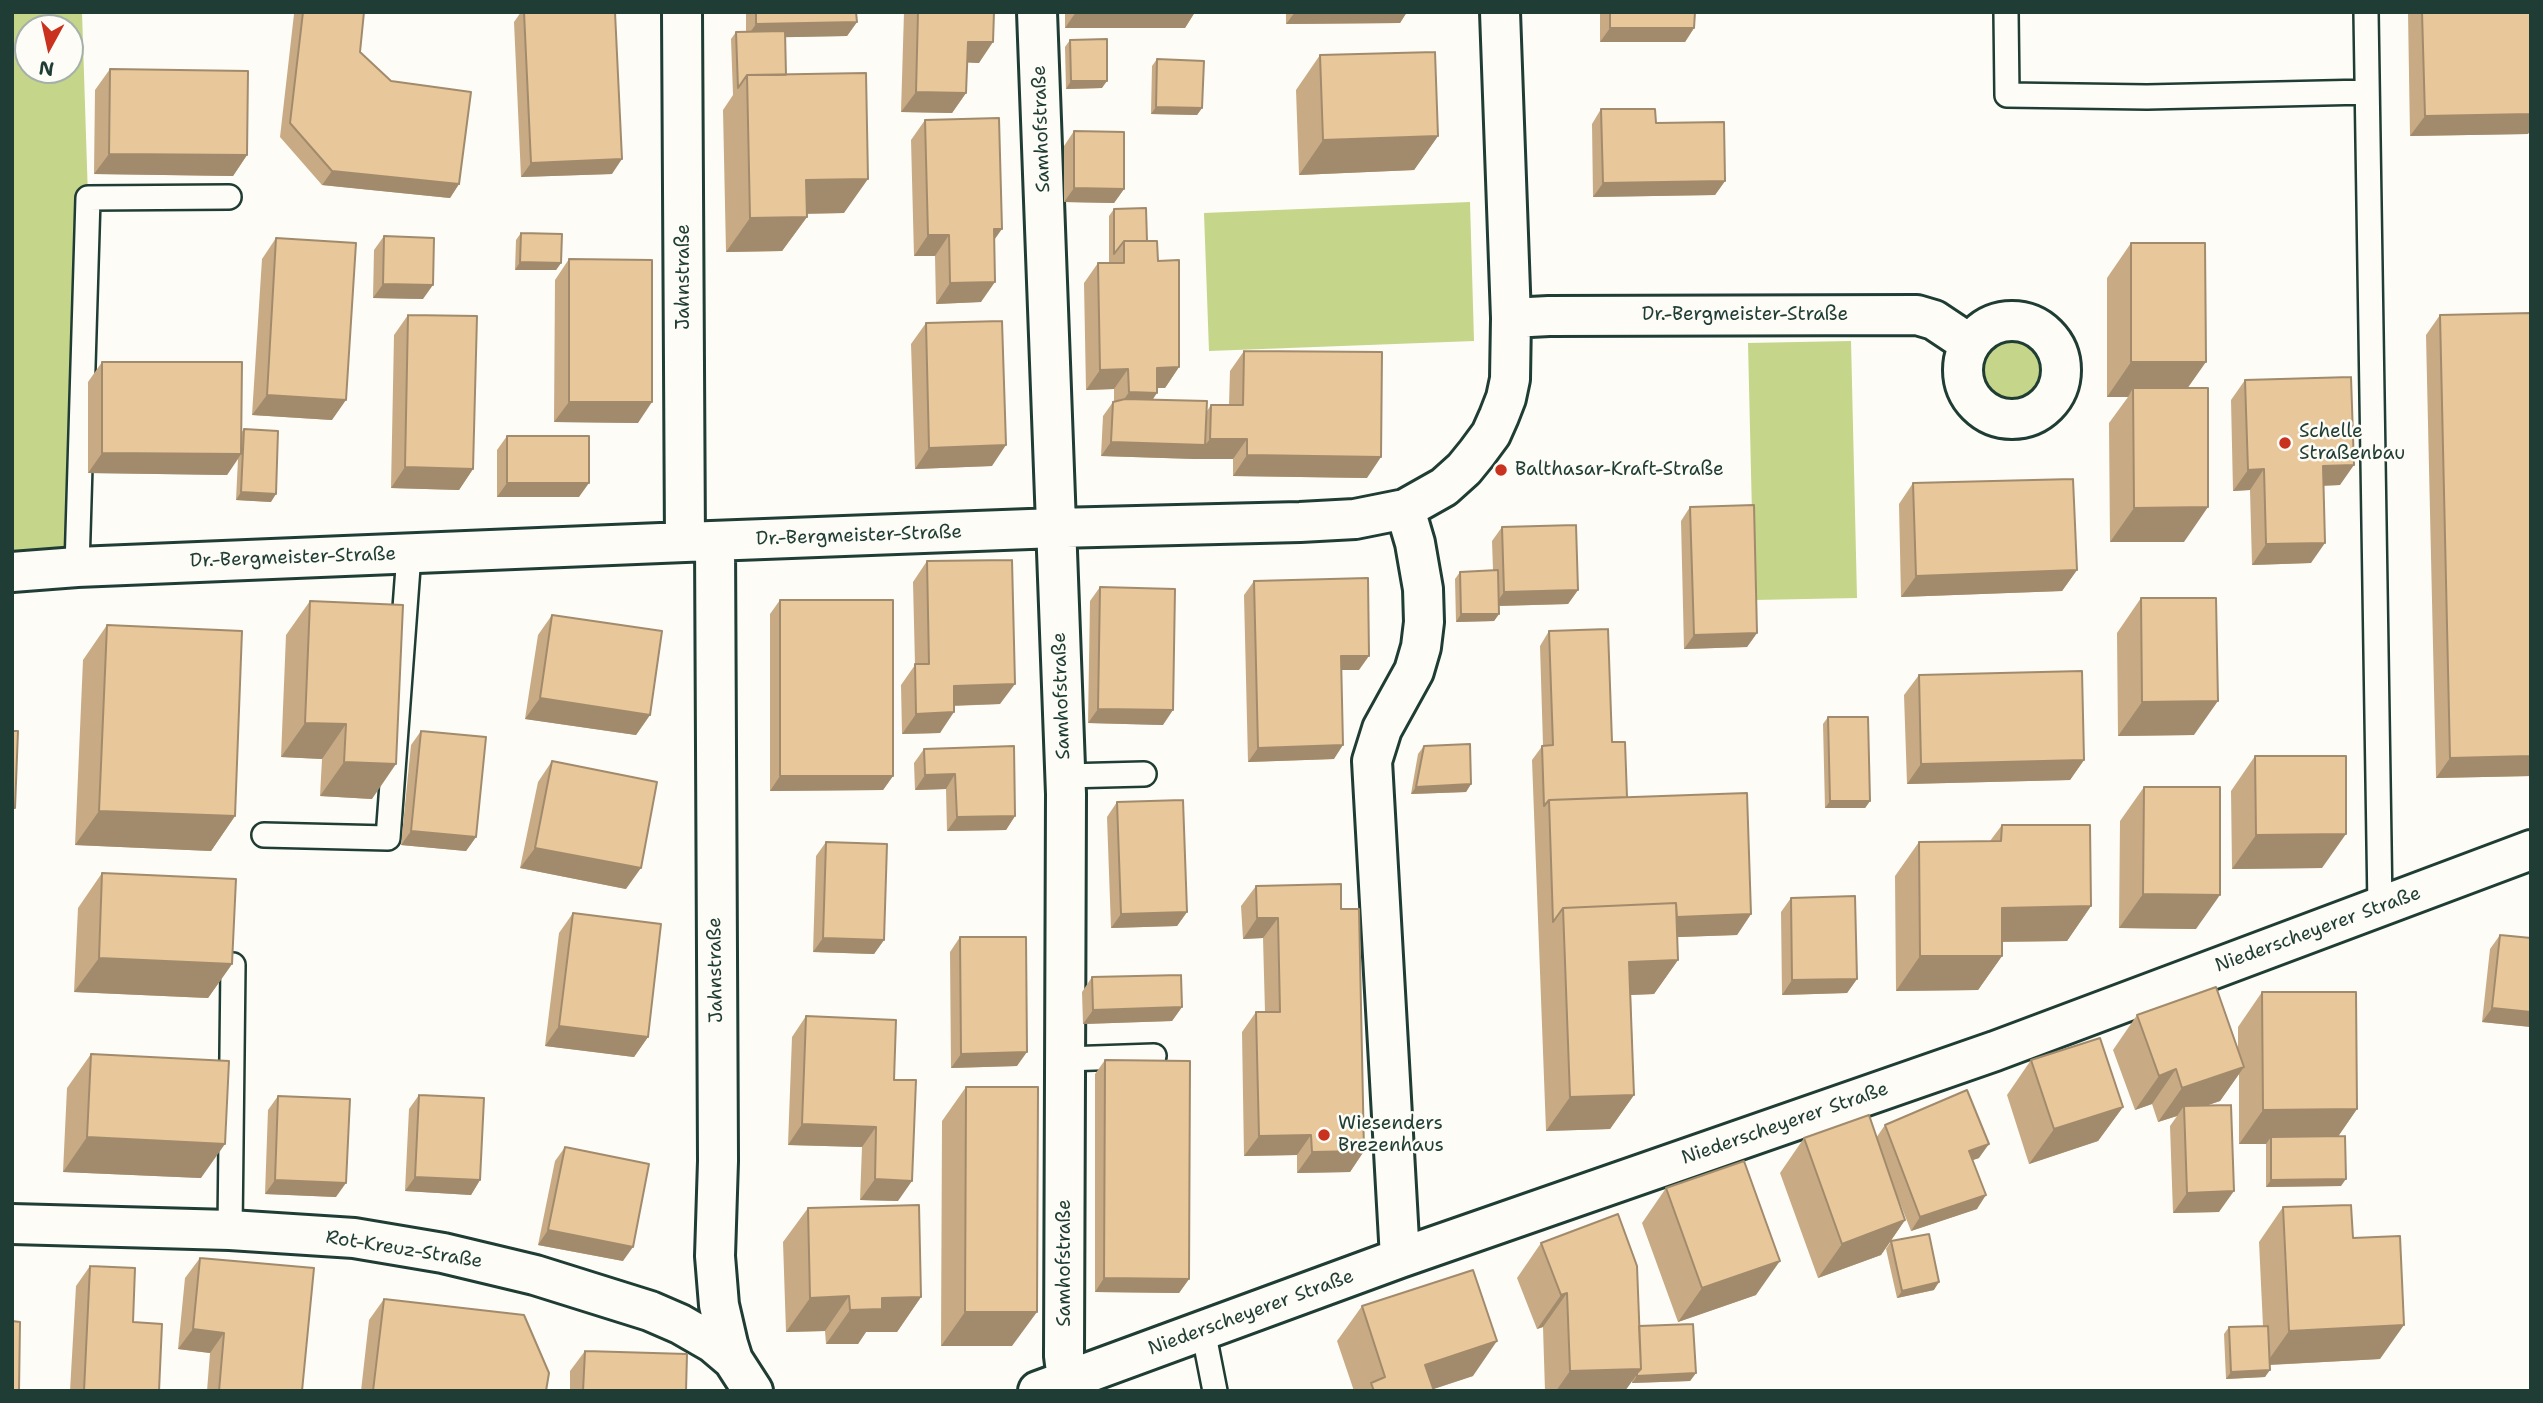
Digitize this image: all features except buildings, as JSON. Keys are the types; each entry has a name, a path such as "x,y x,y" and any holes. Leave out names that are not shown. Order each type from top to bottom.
{"street":[{"name":"Jahnstraße","path":"682,12 718,1161 715,1256 719,1305 743,1376"},
{"name":"Samhofstraße","path":"1037,12 1065,776 1064,1356 1052,1385"},
{"name":"Dr.-Bergmeister-Straße","path":"12,572 77,567 1056,528 1313,521 1380,516 1405,509 1444,487 1464,469 1491,434 1506,398 1510,379 1511,318 1500,12"},
{"name":"Dr.-Bergmeister-Straße","path":"1511,318 1917,315 1934,320 1970,344"},
{"path":"1400,1258 1372,761 1382,729 1414,671 1421,647 1424,622 1423,589 1405,509"},
{"name":"Niederscheyerer Straße","path":"1052,1385 1400,1258 1995,1051 2531,850"},
{"name":"Rot-Kreuz-Straße","path":"12,1223 230,1230 354,1238 443,1253 591,1291 660,1315 713,1343 743,1376"}],"lane":[{"path":"2006,12 2007,95 2147,97 2367,92"},
{"path":"2366,12 2380,907"},
{"path":"77,567 88,198 229,197"},
{"path":"264,835 388,838 409,554"},
{"path":"1065,776 1143,774"},
{"path":"230,1230 233,965"},
{"path":"1065,1059 1154,1056"},
{"path":"1203,1330 1215,1391"}],"green space":[{"path":"12,12 82,12 14,14 14,84 84,84 84,74 88,198 77,567 12,572"},
{"path":"1470,202 1474,341 1209,351 1204,213"},
{"path":"2012,340 2033,349 2042,370 2033,391 2012,400 1991,391 1982,370 1991,349"},
{"path":"1851,341 1857,598 1754,600 1748,343"}],"place":[{"name":"Schelle Straßenbau","path":"2285,443"},
{"name":"Balthasar-Kraft-Straße","path":"1501,470"},
{"name":"Wiesenders Brezenhaus","path":"1324,1135"}]}
